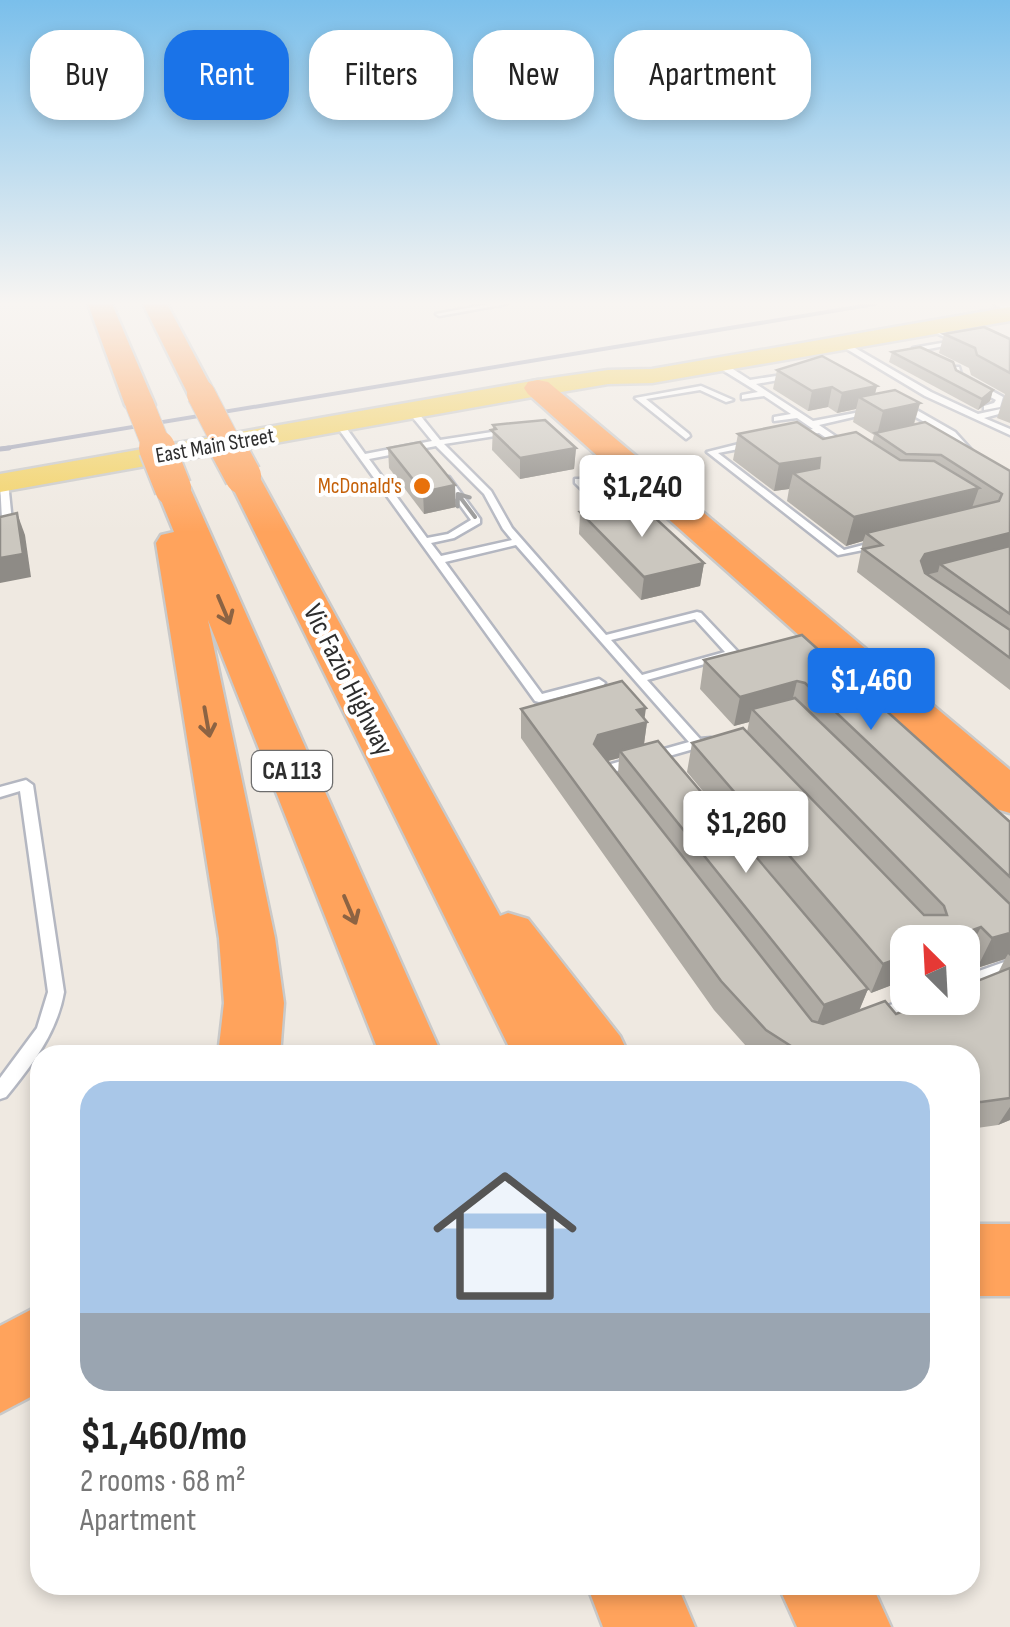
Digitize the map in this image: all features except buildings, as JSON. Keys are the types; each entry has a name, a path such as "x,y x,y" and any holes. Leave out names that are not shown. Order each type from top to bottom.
{"highway":[{"name":"CA 113","path":"130,380 407,1045"},
{"name":"Vic Fazio Highway","path":"194,380 539,1045"},
{"path":"550,386 1010,760"},
{"path":"550,386 1010,796"},
{"path":"173,488 173,537 247,938 254,1003 251,1045"},
{"path":"414,809 591,1045"},
{"path":"980,1260 1010,1260"},
{"path":"0,1374 30,1352"},
{"path":"636,1595 649,1627"},
{"path":"828,1595 845,1627"}],"main road":[{"name":"East Main Street","path":"1,483 589,380"}],"lane":[{"path":"744,380 852,450"},
{"path":"749,383 765,380"},
{"path":"906,380 1010,432"},
{"path":"911,383 956,405 974,409 1001,402 997,395 969,380"},
{"path":"980,380 1010,394"},
{"path":"686,436 639,398 701,388 730,400"},
{"path":"744,397 765,393"},
{"path":"886,396 952,434 975,460"},
{"path":"784,437 903,406"},
{"path":"412,410 438,443 488,492 519,541 697,743"},
{"path":"977,417 1010,410"},
{"path":"777,419 798,414"},
{"path":"339,424 538,698 598,682"},
{"path":"363,456 526,428"},
{"path":"766,441 711,452 842,553 896,540"},
{"path":"418,447 430,460"},
{"path":"425,541 451,536 478,520 441,474"},
{"path":"578,481 606,508"},
{"path":"0,523 7,522 1,483"},
{"path":"772,498 790,494"},
{"path":"439,560 519,541"},
{"path":"603,639 697,614 733,653 639,679"},
{"path":"614,786 602,771 728,735"},
{"path":"660,754 672,768"},
{"path":"0,792 26,785 56,992 54,1012 36,1045"},
{"path":"980,977 1010,966"},
{"path":"864,1002 868,1020 890,1012"},
{"path":"0,1091 30,1053"}],"railway":[{"path":"9,448 0,449 417,380"}],"place":[{"name":"McDonald's","path":"422,486"}]}
